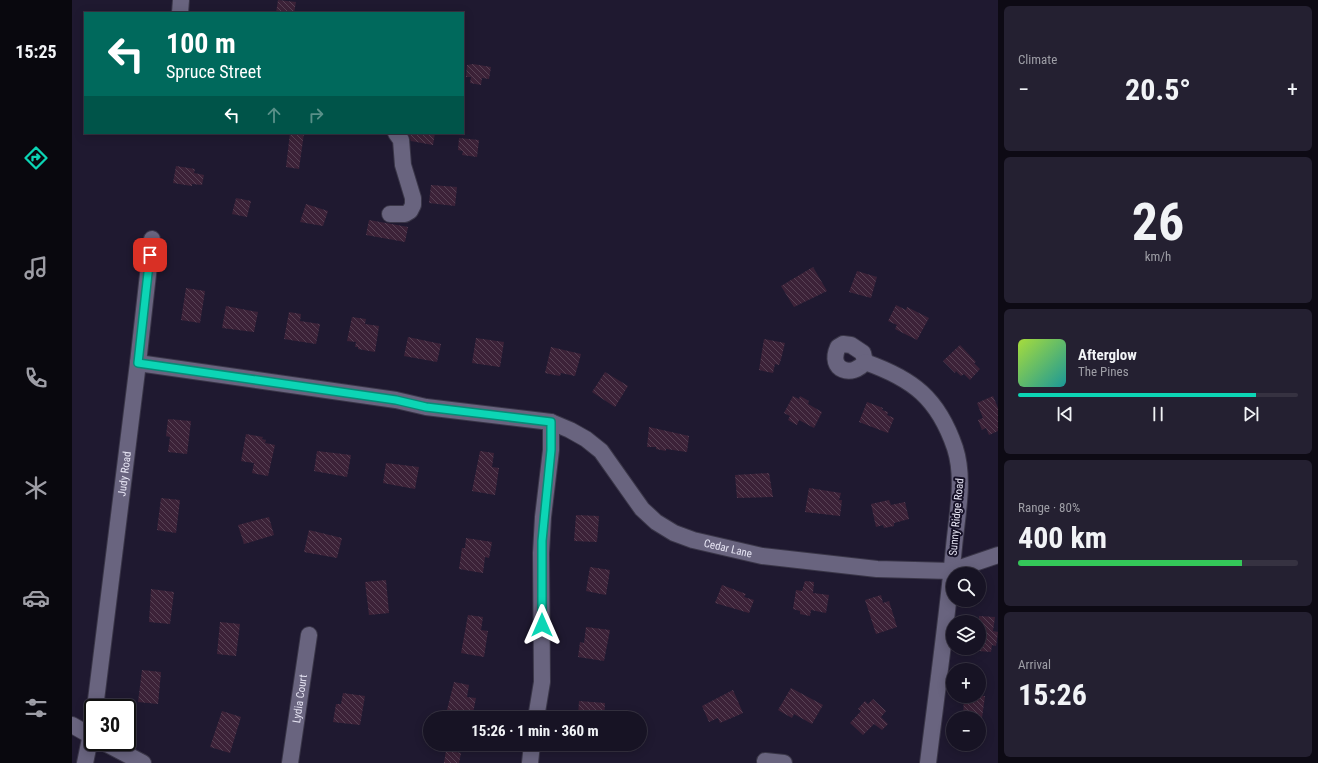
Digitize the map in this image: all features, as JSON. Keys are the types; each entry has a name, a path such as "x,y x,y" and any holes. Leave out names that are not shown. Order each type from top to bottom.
{"street":[{"path":"180,12 181,0"},
{"path":"390,214 405,214 410,211 413,205 413,198 403,165 401,140 397,134"},
{"name":"Judy Road","path":"96,699 152,240"},
{"name":"Sunny Ridge Road","path":"865,362 903,377 923,393 937,410 948,429 956,449 960,478 951,567"},
{"name":"Cedar Lane","path":"138,363 396,400 426,407 551,422 586,439 601,451 642,510 656,522 674,533 693,540 762,556 877,569 946,571"},
{"path":"537,711 542,682 541,553 543,517 551,450 551,422"},
{"path":"963,567 998,555"},
{"name":"Sunny Ridge Road","path":"928,763 947,607"},
{"name":"Lydia Court","path":"290,763 309,635"},
{"path":"72,725 84,730"},
{"path":"85,763 89,751"},
{"path":"122,751 142,763"},
{"path":"530,763 531,751"},
{"path":"765,761 784,763"}],"building":[{"path":"278,0 296,2 294,12 276,12"},
{"path":"473,64 491,67 489,79 482,78 481,85 470,83 471,77 466,77 467,65"},
{"path":"290,134 304,134 299,169 286,167"},
{"path":"408,134 435,134 433,145 411,141"},
{"path":"459,138 479,140 477,157 462,155 463,151 458,150"},
{"path":"176,166 195,169 194,173 204,175 202,185 192,184 192,186 173,183"},
{"path":"431,185 457,187 455,206 429,203"},
{"path":"236,198 251,201 247,217 232,214"},
{"path":"306,204 328,211 323,226 300,222"},
{"path":"369,220 408,227 405,242 366,235"},
{"path":"813,267 827,291 794,307 781,286"},
{"path":"857,271 877,277 871,298 849,292"},
{"path":"186,288 205,291 200,323 181,320"},
{"path":"896,305 906,310 907,307 929,318 917,340 895,329 897,325 888,321"},
{"path":"226,306 258,312 254,332 222,328"},
{"path":"289,312 301,314 300,321 320,324 316,344 284,339"},
{"path":"352,317 366,319 365,324 379,326 375,352 358,349 358,347 355,347 356,342 347,341"},
{"path":"408,337 441,344 437,362 404,356"},
{"path":"476,338 504,342 500,367 472,363"},
{"path":"764,339 785,343 779,365 775,364 773,373 759,370"},
{"path":"960,345 976,362 974,363 980,369 970,380 964,374 961,376 956,371 955,373 943,361"},
{"path":"551,347 581,354 575,376 561,373 560,376 545,373"},
{"path":"605,372 628,386 615,407 592,392"},
{"path":"793,396 799,399 800,396 809,401 808,404 822,412 814,428 799,420 797,425 788,420 790,416 784,413"},
{"path":"993,396 998,408 998,431 989,435 986,428 982,430 978,420 983,418 977,403"},
{"path":"867,402 883,408 882,410 888,412 887,415 894,418 888,433 859,422"},
{"path":"168,419 191,421 187,454 168,452 170,437 166,436"},
{"path":"649,427 689,436 687,452 666,449 666,451 656,449 656,447 647,447"},
{"path":"246,434 263,437 262,439 266,440 265,443 275,445 268,476 252,473 254,463 241,461"},
{"path":"317,451 351,455 347,477 314,471"},
{"path":"480,451 494,453 492,467 499,468 495,495 472,491"},
{"path":"386,463 419,467 415,489 383,483"},
{"path":"769,473 773,497 737,498 735,475"},
{"path":"809,488 841,493 839,500 842,500 840,516 805,512"},
{"path":"161,498 180,500 176,533 157,530"},
{"path":"889,500 891,505 905,502 909,519 894,523 894,526 884,528 883,525 876,527 871,504"},
{"path":"576,515 599,516 597,542 574,541"},
{"path":"269,517 274,535 244,544 238,525"},
{"path":"309,530 342,538 337,558 304,552"},
{"path":"466,538 492,542 489,558 485,557 483,573 459,569 462,548 465,548"},
{"path":"590,567 610,570 606,595 586,591"},
{"path":"386,580 389,613 369,615 365,582"},
{"path":"805,581 814,582 813,593 829,595 826,613 811,610 810,616 800,614 800,611 793,609 796,590 802,591"},
{"path":"722,585 746,594 744,597 754,600 749,613 715,603"},
{"path":"151,589 174,592 170,624 149,622"},
{"path":"881,595 883,603 889,601 897,627 876,634 865,600"},
{"path":"468,615 483,617 481,630 488,631 484,657 461,653"},
{"path":"986,616 995,617 993,631 998,632 996,646 992,645 991,652 986,652"},
{"path":"220,622 240,624 236,656 217,654"},
{"path":"586,627 610,630 604,661 578,657 580,642 584,643"},
{"path":"142,670 161,672 158,704 138,702"},
{"path":"454,682 469,685 467,697 476,698 473,711 447,711"},
{"path":"791,688 823,705 812,724 794,714 792,718 778,710"},
{"path":"733,690 743,713 720,723 718,718 709,722 702,706"},
{"path":"343,693 365,696 360,725 333,722 336,704 341,704"},
{"path":"873,699 886,711 881,717 888,724 882,730 874,724 863,735 850,723 861,711 858,709 865,701 868,704"},
{"path":"579,701 605,703 604,711 578,711"},
{"path":"964,703 984,703 983,711 963,711"},
{"path":"222,711 241,717 230,753 210,747"},
{"path":"446,751 461,753 459,763 444,763"}],"route":[{"path":"150,255 138,363 396,400 426,407 551,422 551,450 543,517 541,553 542,625"}]}
